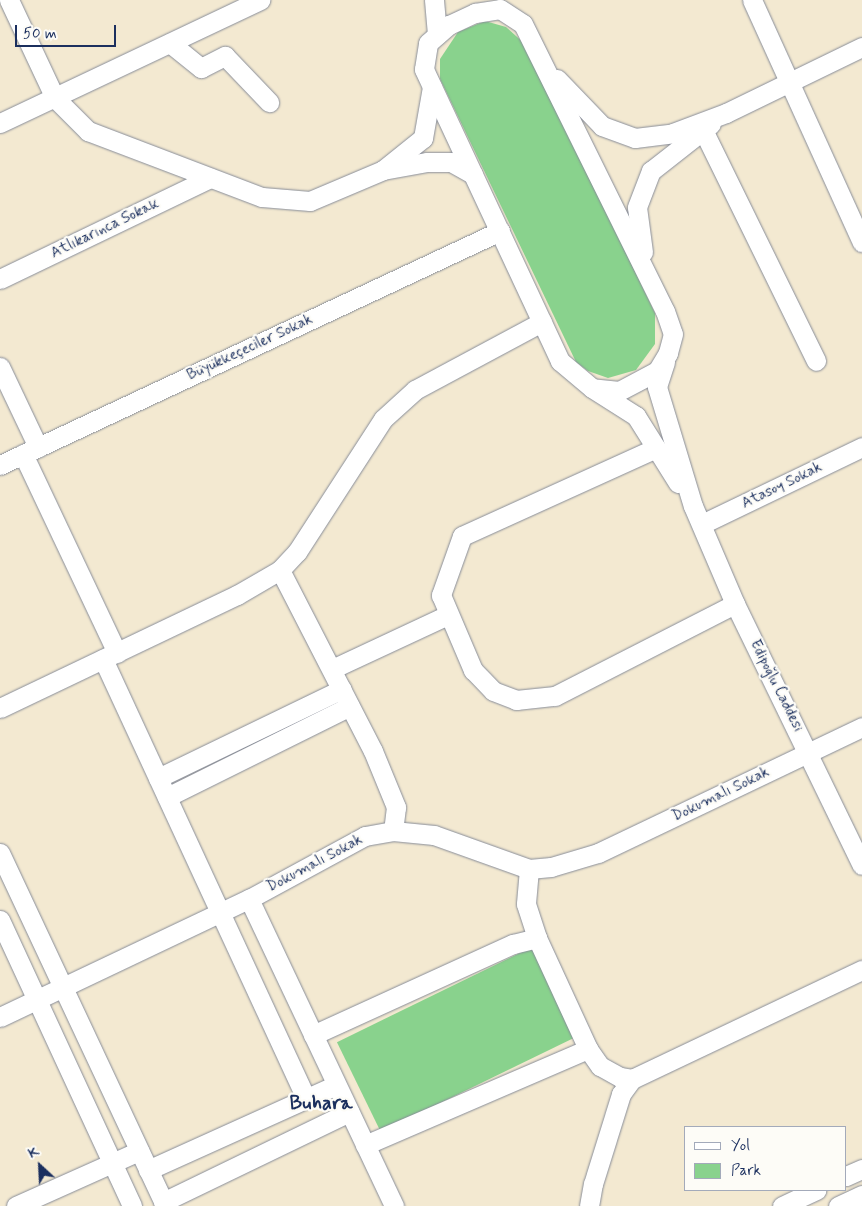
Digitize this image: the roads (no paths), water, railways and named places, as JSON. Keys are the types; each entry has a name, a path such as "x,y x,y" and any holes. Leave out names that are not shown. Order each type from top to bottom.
{"street":[{"path":"9,0 55,98 88,131 210,178 262,197 310,201 383,170 427,162 451,162 473,174"},
{"path":"434,0 437,35"},
{"path":"477,0 500,9 523,24 655,291 673,334 657,387 693,506"},
{"path":"752,0 862,242"},
{"path":"0,123 257,1"},
{"path":"500,9 475,12 449,25 428,43 424,69 560,361 592,388 636,416 693,506"},
{"path":"170,43 201,68 226,56 269,102"},
{"path":"544,66 602,126 635,138 673,133 726,114 862,48"},
{"path":"383,170 423,138 432,87"},
{"path":"655,291 638,237 637,207 651,171 726,114"},
{"path":"704,130 816,360"},
{"name":"Atlıkarınca Sokak","path":"0,279 210,178"},
{"name":"Büyükkeçeciler Sokak","path":"13,455 500,231"},
{"path":"0,708 110,656 280,570 297,552 383,420 415,390 542,322"},
{"path":"592,388 619,391 657,371 668,353"},
{"path":"0,368 13,455 110,656 158,778 306,1098"},
{"name":"Atasoy Sokak","path":"702,524 862,447"},
{"path":"656,448 462,536 441,596 448,616 473,670 493,691 516,700 555,696 735,604"},
{"name":"Edipoğlu Caddesi","path":"693,506 735,604 809,752 862,865"},
{"path":"280,570 346,697 396,808 393,831"},
{"path":"332,670 448,616"},
{"path":"158,778 346,697"},
{"path":"167,797 346,697"},
{"name":"Dokumalı Sokak","path":"0,1017 249,899 365,836 393,831 434,835 529,870 551,867 598,853 862,727"},
{"path":"0,853 164,1204 349,1112"},
{"path":"529,870 526,904 537,938 588,1049 600,1066 620,1077 632,1079"},
{"path":"249,899 394,1206"},
{"path":"0,920 132,1206"},
{"path":"313,1035 513,944 537,938"},
{"path":"589,1206 592,1184 621,1094 632,1079 862,970"},
{"path":"365,1145 588,1049"},
{"path":"148,1170 336,1085"},
{"path":"16,1206 139,1151"},
{"path":"847,1176 862,1169"},
{"path":"782,1206 815,1191"},
{"path":"838,1206 862,1195"}],"district":[{"name":"Buhara","path":"321,1103"}]}
